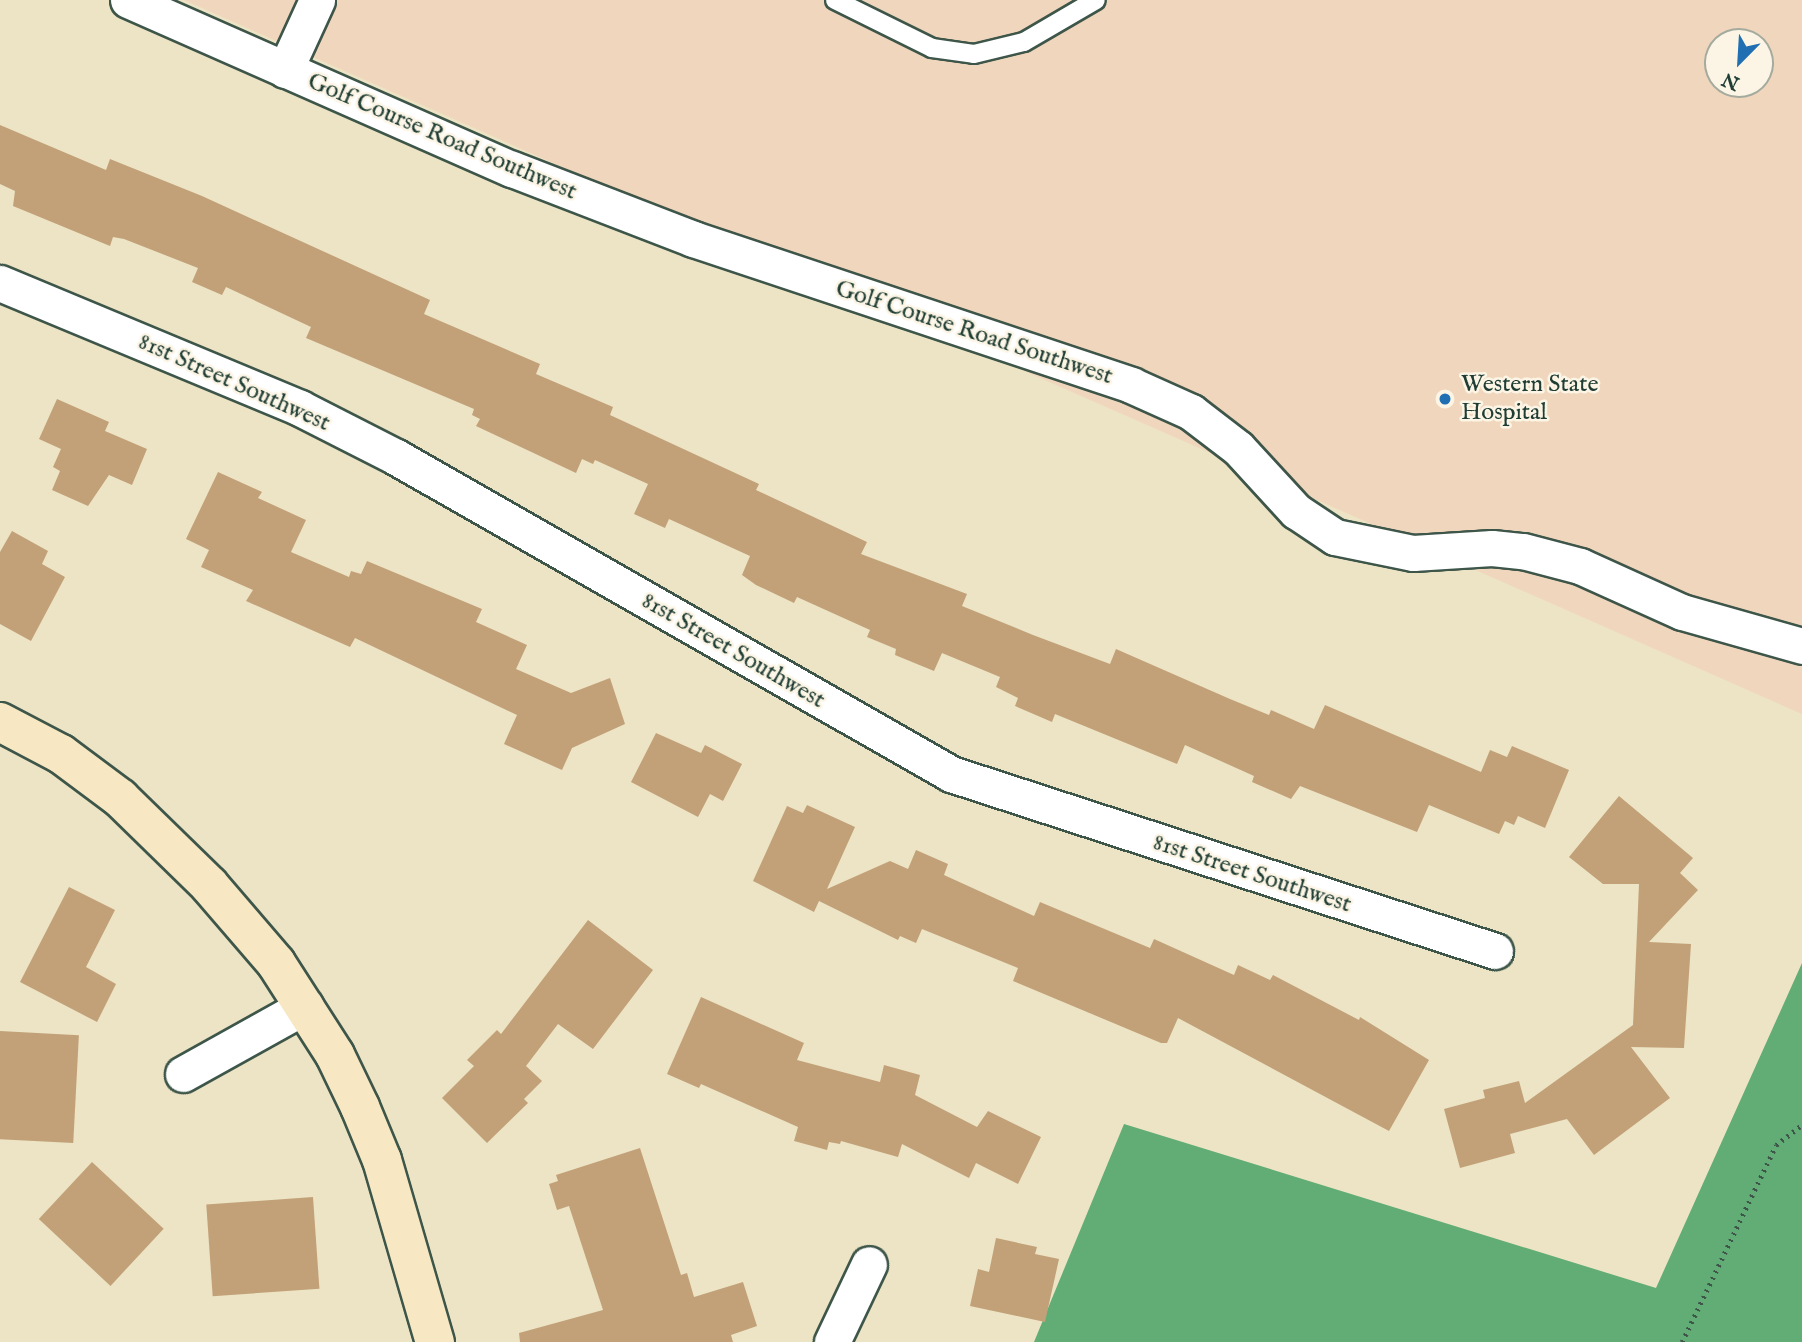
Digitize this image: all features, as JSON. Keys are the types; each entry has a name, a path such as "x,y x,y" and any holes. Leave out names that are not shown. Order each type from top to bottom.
{"street":[{"name":"Golf Course Road Southwest","path":"128,0 512,169 693,239 1131,385 1200,419 1238,448 1296,511 1335,537 1413,553 1492,548 1523,551 1580,566 1682,612 1802,646"},
{"path":"285,70 317,0"},
{"name":"81st Street Southwest","path":"3,293 300,408 396,457 951,774 1494,951"},
{"path":"0,722 61,754 120,798 244,923 305,1006 345,1076 382,1160 435,1342"},
{"path":"183,1074 305,1006"},
{"path":"832,1342 869,1264"}],"lane":[{"path":"835,0 932,48 974,54 1024,42 1096,0"}],"path":[{"path":"1682,1342 1776,1145 1802,1125"}],"shaded area":[{"name":"Western State Hospital","path":"184,0 1802,0 1802,714"}],"green space":[{"path":"1802,963 1802,1342 1034,1342 1124,1124 1656,1288"}],"building":[{"path":"0,125 106,170 110,159 202,196 430,300 424,314 540,364 536,374 613,407 610,415 759,484 756,490 867,542 861,554 967,594 962,606 1110,664 1116,649 1269,715 1271,710 1314,729 1325,705 1481,772 1490,750 1507,757 1512,746 1569,770 1545,828 1518,816 1514,825 1505,821 1499,834 1429,805 1417,832 1300,786 1291,799 1252,782 1254,776 1185,745 1177,764 1055,714 1052,722 1015,706 1018,698 996,687 1000,677 942,653 934,671 895,655 896,649 867,637 870,630 797,597 794,603 756,585 742,575 750,556 669,519 665,528 634,514 648,484 595,460 593,464 582,459 576,473 476,426 480,419 472,415 474,409 306,338 311,327 226,287 222,295 192,282 198,268 124,239 113,237 110,246 13,206 15,191 0,184"},
{"path":"57,399 109,422 105,431 147,449 132,485 109,475 88,506 52,490 60,471 53,467 61,449 39,439"},
{"path":"218,472 262,492 258,498 306,520 291,552 349,577 351,571 361,574 367,561 482,609 476,622 527,645 516,669 571,693 610,678 625,724 572,748 562,770 504,744 517,715 355,638 350,647 246,601 253,590 201,567 209,550 186,539"},
{"path":"12,531 48,551 42,564 65,577 31,641 0,624 0,552"},
{"path":"656,733 701,753 705,745 742,764 723,801 710,794 698,817 631,782"},
{"path":"1619,796 1693,858 1680,873 1698,890 1649,942 1691,944 1684,1048 1631,1047 1670,1098 1594,1155 1567,1119 1510,1134 1515,1153 1460,1168 1444,1109 1485,1098 1483,1090 1519,1081 1525,1103 1633,1025 1639,884 1603,884 1569,857"},
{"path":"807,805 855,827 827,889 890,861 908,869 916,850 948,864 944,875 1034,916 1040,902 1150,948 1154,939 1234,975 1238,965 1270,980 1273,975 1359,1020 1360,1017 1429,1060 1389,1131 1178,1018 1167,1043 1161,1043 1013,981 1018,968 922,929 916,943 900,936 898,940 819,901 814,912 753,881 787,806 803,813"},
{"path":"69,887 115,910 86,967 116,984 97,1022 20,982"},
{"path":"588,920 653,970 593,1049 558,1024 526,1066 542,1081 524,1099 528,1103 487,1143 442,1098 474,1066 467,1060 497,1030 501,1034"},
{"path":"701,997 804,1043 797,1060 880,1082 884,1065 920,1075 915,1095 977,1127 988,1111 1041,1137 1018,1184 976,1163 969,1178 902,1144 898,1157 841,1141 840,1144 829,1142 827,1150 794,1141 798,1127 701,1084 699,1088 667,1074"},
{"path":"0,1031 79,1035 73,1143 0,1139"},
{"path":"640,1148 681,1275 687,1273 694,1297 743,1282 757,1326 731,1335 733,1342 520,1342 519,1333 603,1310 569,1206 557,1210 549,1184 558,1181 556,1175"},
{"path":"92,1162 164,1229 110,1286 39,1219"},
{"path":"313,1197 319,1289 213,1296 206,1204"},
{"path":"996,1238 1037,1247 1035,1254 1059,1259 1045,1322 970,1306 978,1269 989,1272"}],"place":[{"name":"Western State Hospital","path":"1445,399"}]}
